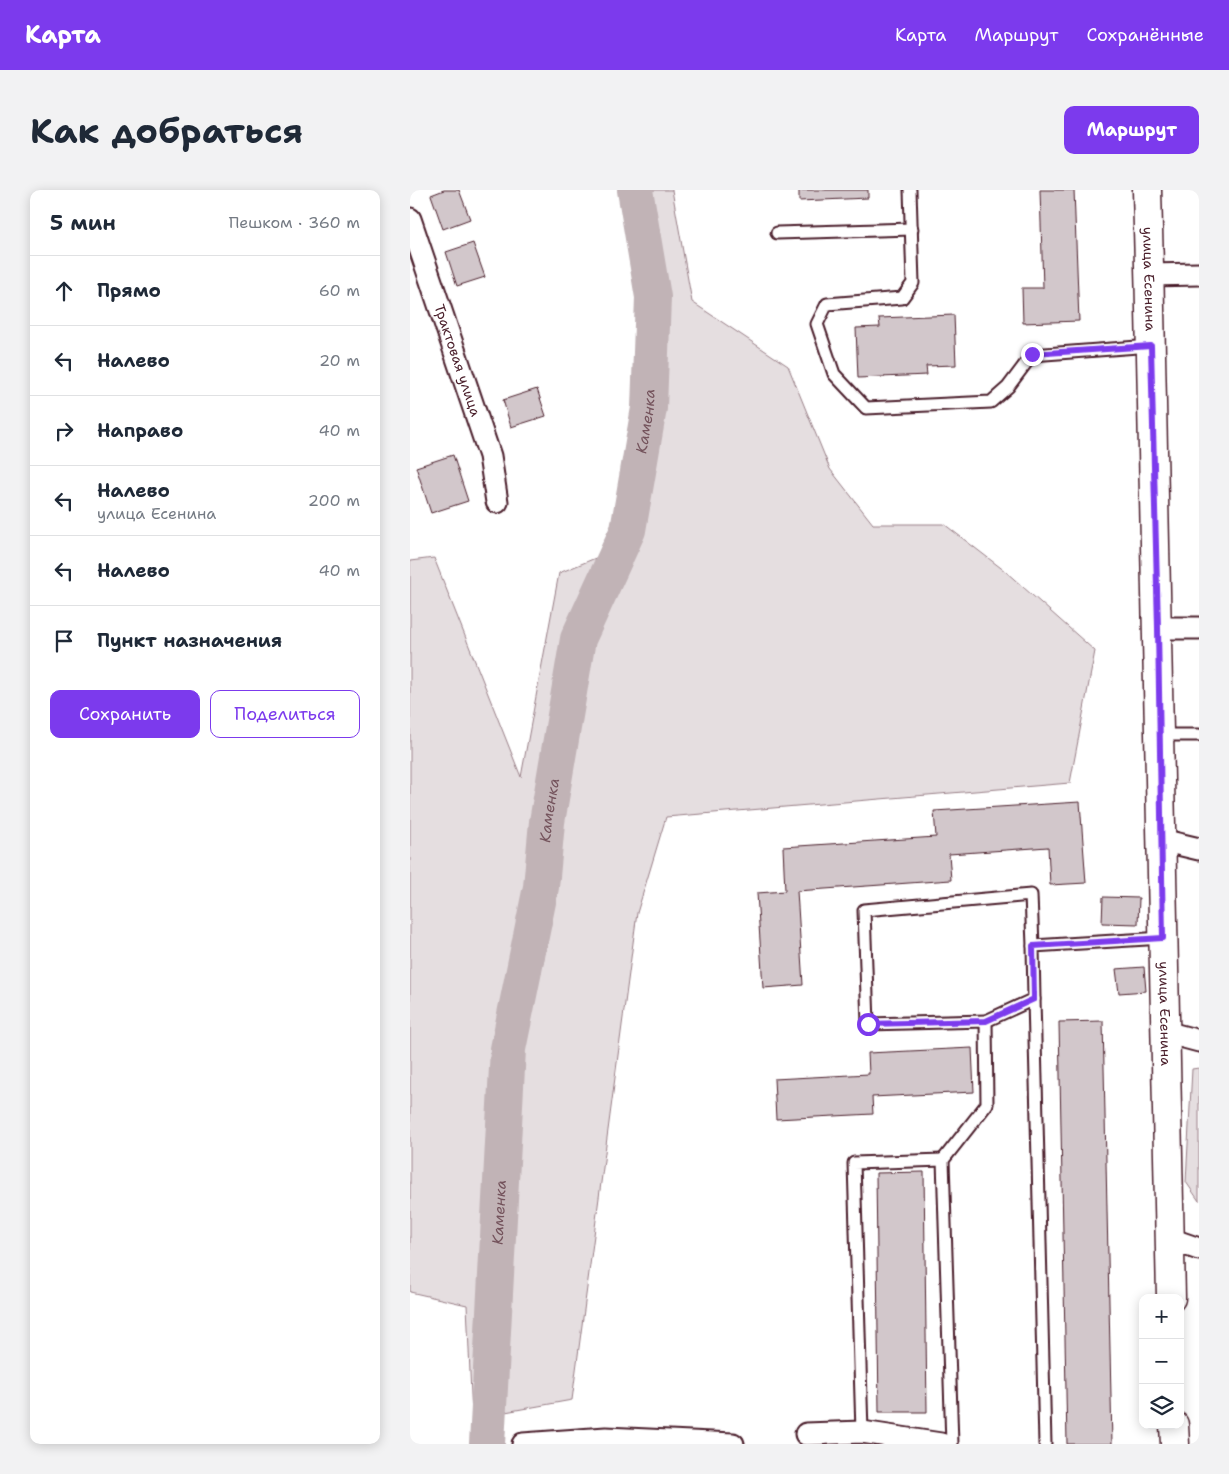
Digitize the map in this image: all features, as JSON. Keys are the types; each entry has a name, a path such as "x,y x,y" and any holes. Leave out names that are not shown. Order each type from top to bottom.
{"street":[{"name":"улица Есенина","path":"1147,190 1158,628 1160,840 1171,1294"},
{"name":"Трактовая улица","path":"410,219 490,456 497,502"},
{"path":"1150,275 1199,274"},
{"path":"1158,628 1199,628"},
{"path":"1160,840 1199,849"},
{"path":"1165,1032 1199,1041"},
{"path":"1170,1239 1199,1249"},
{"path":"1174,1429 1175,1444"},
{"path":"806,1434 862,1432 941,1444"},
{"path":"534,1444 606,1438 733,1444"}],"lane":[{"path":"910,190 912,283 902,298 827,304 817,324 834,374 866,408 991,402 1008,387 1032,354 1151,346"},
{"path":"777,234 912,229"},
{"path":"1160,735 1199,735"},
{"path":"1034,999 986,1021 868,1024 864,910 1031,895 1033,946 1045,1444"},
{"path":"1033,946 1163,938"},
{"path":"952,1444 943,1160 987,1104 986,1021"},
{"path":"862,1432 854,1163 943,1160"}],"shaded area":[{"path":"644,190 672,190 692,302 788,366 830,469 873,524 944,524 1005,571 1095,651 1070,783 666,817 637,913 572,1400 472,1418 467,1305 410,1292 410,561 434,558 521,777 559,573 642,539 666,307"},
{"path":"1199,1068 1199,1201 1186,1182 1192,1069"}],"building":[{"path":"444,190 459,190 470,219 443,229 431,195"},
{"path":"799,190 868,190 868,198 799,201"},
{"path":"1040,190 1074,190 1079,321 1023,323 1022,288 1043,288"},
{"path":"473,243 485,277 457,286 446,252"},
{"path":"954,315 956,365 926,366 927,375 858,378 856,328 880,327 879,318"},
{"path":"537,389 546,416 511,427 503,400"},
{"path":"453,455 468,501 431,513 416,467"},
{"path":"1080,802 1086,883 1050,885 1048,847 949,854 951,880 797,891 803,985 763,988 757,893 785,891 783,847 936,837 934,811"},
{"path":"1103,897 1139,898 1138,924 1102,923"},
{"path":"1144,967 1146,991 1119,993 1116,969"},
{"path":"1103,1021 1112,1444 1067,1444 1059,1022"},
{"path":"972,1048 974,1092 872,1097 873,1114 776,1119 774,1079 869,1074 868,1053"},
{"path":"924,1172 927,1412 879,1412 876,1173"}],"waterway":[{"name":"Каменка","path":"487,1444 508,1049 541,887 547,822 578,639 628,530 649,408 653,297 635,190"}],"route":[{"path":"868,1024 986,1021 1034,999 1033,946 1163,938 1151,346 1032,354"}]}
